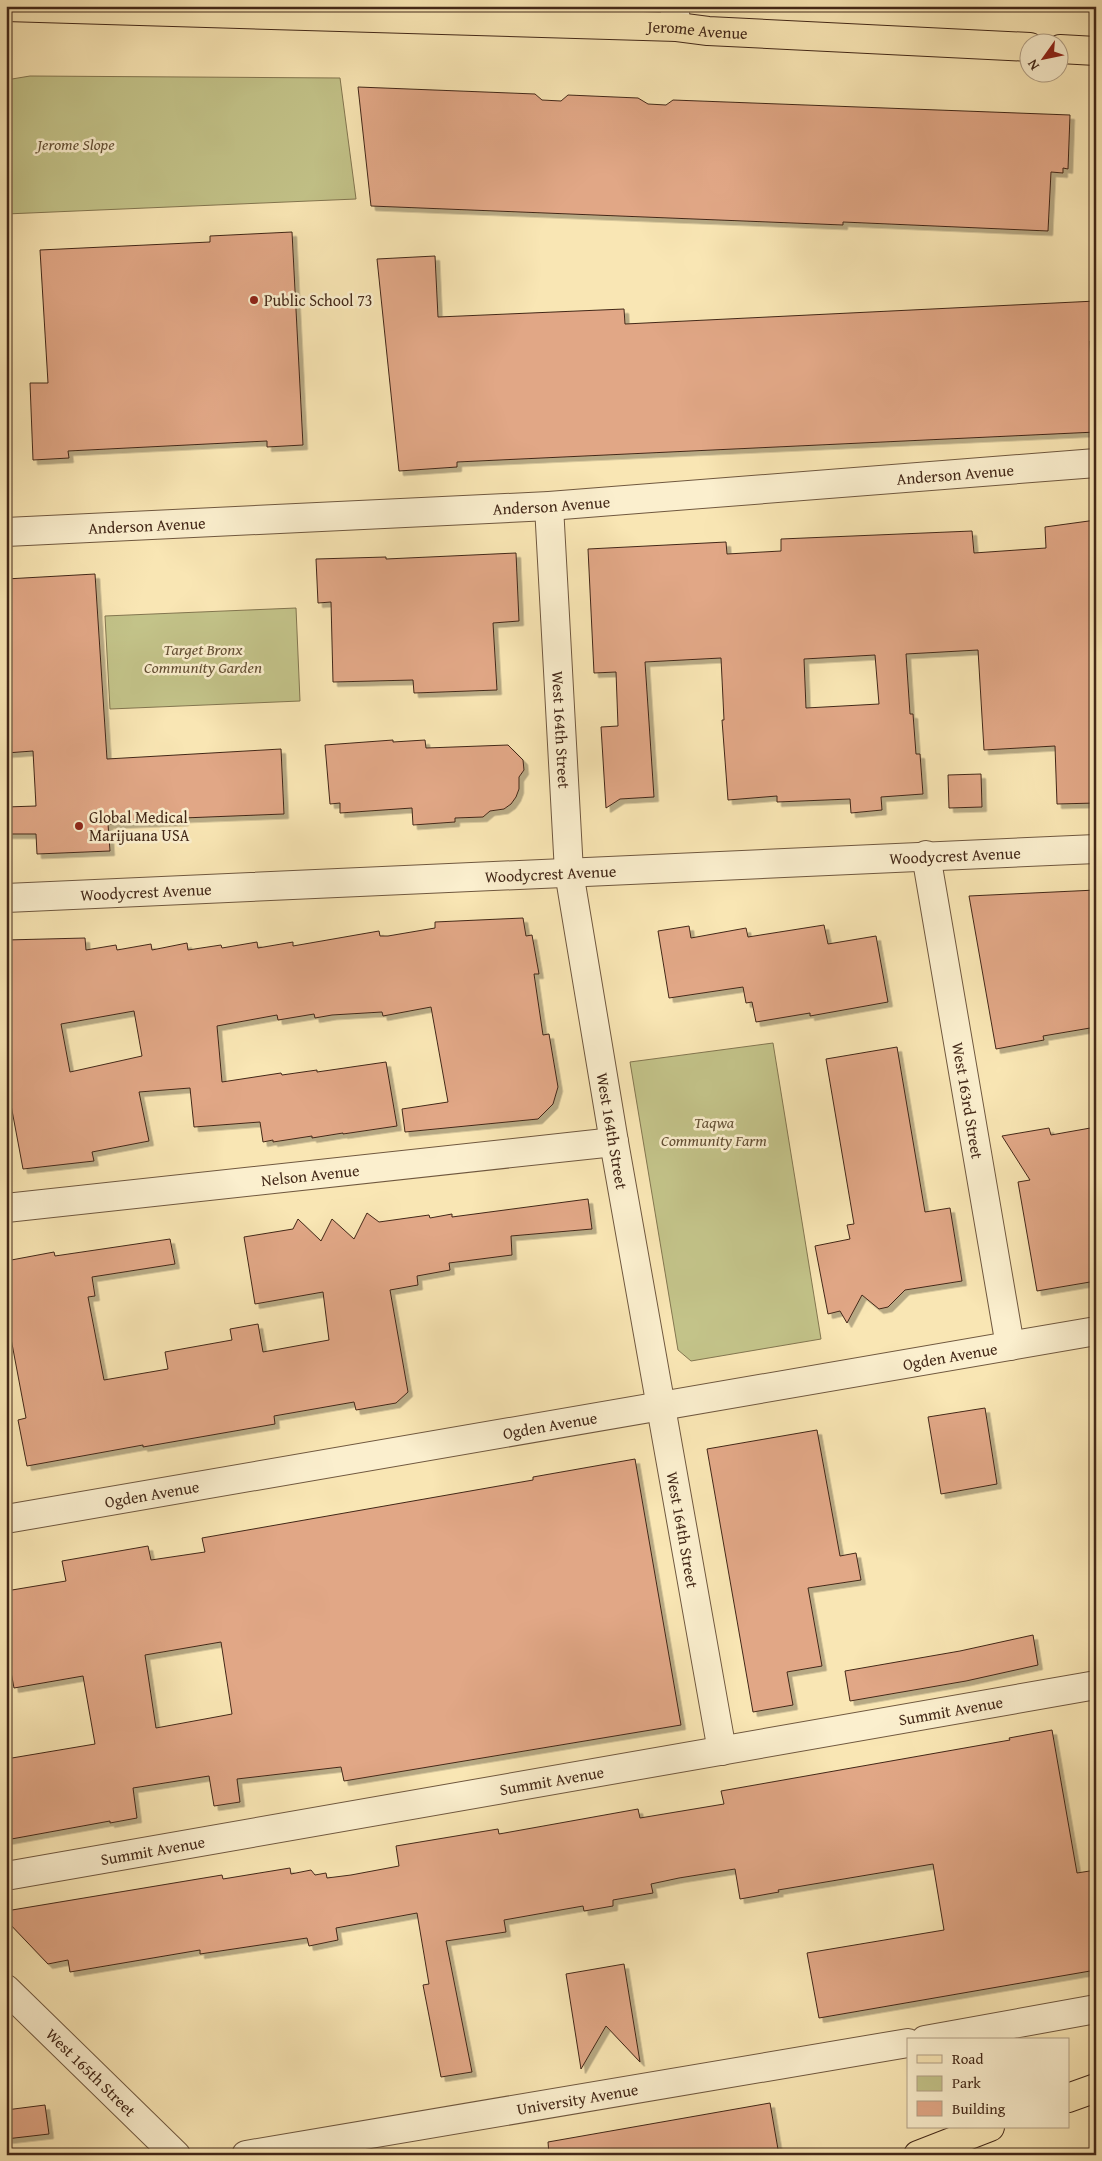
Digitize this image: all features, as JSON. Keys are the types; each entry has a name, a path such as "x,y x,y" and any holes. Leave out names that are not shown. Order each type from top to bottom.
{"main road":[{"name":"Jerome Avenue","path":"6,8 675,16 708,31 1020,47"},
{"path":"1070,50 1096,51"},
{"path":"1070,2097 1096,2088"},
{"path":"918,2155 987,2128"}],"street":[{"name":"Anderson Avenue","path":"6,532 549,506 1096,463"},
{"name":"West 164th Street","path":"549,506 569,872 614,1142 722,1751"},
{"name":"Woodycrest Avenue","path":"6,898 926,855 1096,849"},
{"name":"West 163rd Street","path":"926,855 1010,1346"},
{"name":"Nelson Avenue","path":"6,1208 614,1142"},
{"name":"Ogden Avenue","path":"6,1519 1096,1331"},
{"name":"Summit Avenue","path":"6,1876 1096,1686"},
{"name":"West 165th Street","path":"6,1989 176,2155"},
{"path":"936,2038 1096,2010"},
{"name":"University Avenue","path":"246,2155 907,2043"}],"green space":[{"name":"Jerome Slope","path":"30,76 340,78 356,199 6,214 6,80"},
{"name":"Target Bronx Community Garden","path":"296,608 300,701 110,709 105,616"},
{"name":"Taqwa Community Farm","path":"773,1043 821,1339 691,1361 678,1350 630,1062"}],"building":[{"path":"358,87 535,94 542,100 561,101 568,95 638,98 648,104 666,105 673,100 1070,115 1068,169 1063,168 1063,173 1051,172 1048,231 843,222 843,225 371,206"},
{"path":"292,232 303,445 267,447 267,441 68,451 69,458 33,460 30,383 48,383 40,250 210,242 210,236"},
{"path":"435,256 438,317 624,309 625,324 1096,301 1096,340 1090,341 1092,391 1096,391 1096,432 457,462 457,467 399,471 377,259"},
{"path":"1096,520 1096,803 1057,804 1055,746 984,750 978,650 906,654 910,714 913,714 916,754 920,754 923,794 881,797 882,810 851,813 850,799 777,802 777,796 728,800 722,720 724,720 721,658 645,662 654,797 620,799 606,808 601,727 618,726 616,672 594,673 588,549 726,542 727,554 781,551 781,539 972,531 974,553 1046,548 1045,527","holes":["875,655 879,704 806,708 804,659"]},
{"path":"516,553 519,621 493,623 497,690 414,693 413,680 333,682 331,602 318,603 316,559 386,557 386,559"},
{"path":"95,574 107,759 281,749 284,814 183,818 184,821 108,824 110,851 37,854 36,834 6,834 6,807 36,806 33,751 6,753 6,579"},
{"path":"393,740 393,742 425,740 426,748 508,745 523,760 524,770 519,777 519,789 516,797 504,809 490,811 483,817 455,818 455,822 413,825 412,808 340,813 340,803 330,804 325,745"},
{"path":"981,774 982,807 949,808 948,775"},
{"path":"1096,890 1096,1027 1043,1036 1044,1040 996,1049 969,896"},
{"path":"523,918 526,936 532,935 539,974 534,974 543,1035 549,1034 558,1087 553,1104 538,1119 405,1132 402,1109 448,1102 431,1007 383,1016 382,1012 315,1018 314,1014 278,1020 277,1015 217,1026 222,1082 281,1073 282,1075 317,1070 317,1072 386,1062 397,1126 312,1138 312,1136 263,1142 260,1122 194,1127 190,1088 139,1092 149,1141 92,1152 94,1161 23,1169 11,1105 6,1106 6,940 85,938 86,950 116,945 117,950 151,944 152,950 187,943 188,950 221,945 222,948 257,942 258,948 293,942 293,946 379,931 380,936 388,936 435,928 435,922","holes":["134,1011 142,1056 70,1072 61,1024"]},
{"path":"824,925 828,944 876,936 888,1002 810,1016 810,1013 756,1022 752,1002 746,1003 743,987 669,998 658,931 689,926 691,938 746,928 748,937"},
{"path":"897,1047 925,1212 950,1208 962,1281 905,1290 888,1307 879,1309 862,1295 847,1323 840,1311 828,1314 815,1246 850,1239 847,1225 854,1224 826,1059"},
{"path":"1096,1127 1096,1281 1037,1291 1018,1182 1030,1180 1002,1136 1049,1128 1051,1135"},
{"path":"588,1199 592,1229 511,1236 512,1255 449,1263 450,1270 417,1276 418,1285 390,1290 408,1392 396,1403 356,1410 354,1402 274,1416 275,1424 27,1466 18,1420 26,1418 6,1312 6,1261 54,1252 55,1256 170,1239 175,1264 92,1277 95,1296 88,1297 104,1380 168,1369 165,1352 232,1340 230,1329 258,1324 263,1352 329,1340 323,1292 255,1304 244,1237 293,1229 298,1219 321,1241 332,1219 354,1239 367,1213 379,1222 429,1215 430,1218 452,1214 452,1217"},
{"path":"985,1408 997,1484 941,1494 928,1417"},
{"path":"817,1430 840,1556 856,1553 861,1580 808,1588 822,1666 787,1672 793,1705 753,1712 707,1449"},
{"path":"635,1459 681,1725 344,1781 341,1767 237,1779 240,1802 214,1806 209,1776 133,1788 137,1818 110,1823 110,1821 6,1840 6,1759 95,1744 83,1676 14,1688 6,1645 6,1591 66,1581 62,1561 148,1546 151,1560 205,1552 202,1538 533,1480 533,1477","holes":["221,1642 232,1714 156,1728 145,1655"]},
{"path":"1033,1635 1038,1665 966,1681 850,1701 845,1671 960,1651"},
{"path":"1052,1730 1077,1873 1096,1870 1096,1970 819,2018 807,1953 944,1930 933,1864 778,1890 779,1892 740,1899 735,1869 679,1878 651,1884 653,1893 613,1900 613,1906 584,1911 583,1906 504,1920 506,1932 446,1941 472,2072 441,2077 423,1985 429,1984 417,1913 336,1928 338,1940 309,1946 307,1938 200,1954 200,1950 70,1972 68,1960 48,1964 6,1920 6,1911 222,1875 223,1879 290,1868 291,1874 311,1870 315,1875 326,1873 327,1878 351,1875 399,1866 396,1846 498,1829 499,1834 638,1809 640,1818 724,1804 721,1791 1010,1740 1009,1738"},
{"path":"624,1964 640,2062 606,2026 581,2069 566,1974"},
{"path":"770,2103 779,2155 549,2155 548,2142"},
{"path":"45,2105 49,2134 6,2139 6,2110"}],"place":[{"name":"Public School 73","path":"254,300"},
{"name":"Global Medical Marijuana USA","path":"79,826"}]}
